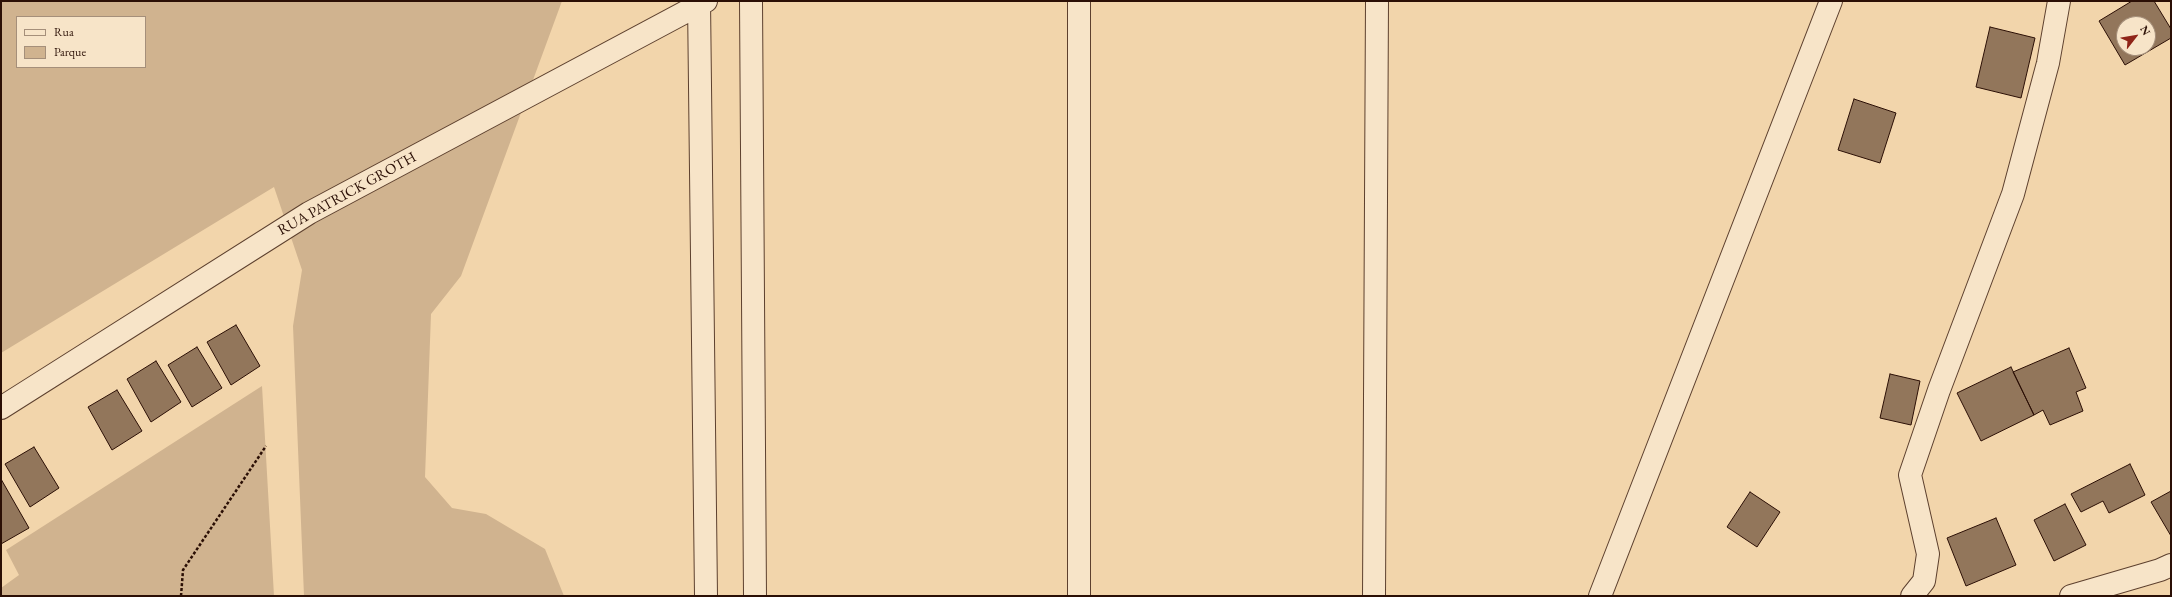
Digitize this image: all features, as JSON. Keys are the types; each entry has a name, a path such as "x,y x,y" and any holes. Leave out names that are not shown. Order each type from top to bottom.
{"street":[{"path":"751,1 755,596"},
{"path":"1078,596 1079,1"},
{"path":"1374,596 1377,1"},
{"path":"1600,596 1831,1"},
{"path":"1912,596 1924,581 1928,554 1910,475 1939,390 2013,194 2048,63 2059,1"},
{"path":"702,2 706,596"},
{"name":"RUA PATRICK GROTH","path":"1,408 309,213 702,2"},
{"path":"2071,596 2160,570 2171,565"}],"path":[{"path":"181,596 184,570 266,446"}],"green space":[{"path":"1,1 562,1 461,276 431,314 425,477 452,508 486,514 545,549 564,596 304,596 293,326 302,270 274,187 1,353"},
{"path":"262,386 274,596 1,596 1,588 19,575 6,550"}],"building":[{"path":"2132,1 2154,1 2171,29 2171,38 2156,47 2156,16 2116,16 2116,50 2099,21"},
{"path":"1990,27 2035,38 2021,98 1976,87"},
{"path":"2120,56 2140,56 2125,65"},
{"path":"1854,99 1896,113 1880,163 1838,150"},
{"path":"236,325 260,366 231,385 207,342"},
{"path":"197,347 222,388 192,407 168,365"},
{"path":"2069,348 2086,388 2076,392 2083,411 2050,425 2043,410 2034,415 2013,372"},
{"path":"156,361 181,402 151,422 127,379"},
{"path":"2011,367 2034,415 1981,441 1957,393"},
{"path":"1890,374 1920,381 1911,425 1880,418"},
{"path":"117,390 142,431 112,450 88,407"},
{"path":"34,447 59,488 30,507 5,464"},
{"path":"2130,464 2145,495 2109,513 2103,501 2081,512 2071,494"},
{"path":"1,479 29,528 1,544"},
{"path":"2171,491 2171,536 2151,502"},
{"path":"1750,492 1780,512 1757,547 1727,527"},
{"path":"2065,504 2086,545 2054,561 2034,520"},
{"path":"1996,518 2016,565 1966,586 1947,538"}]}
